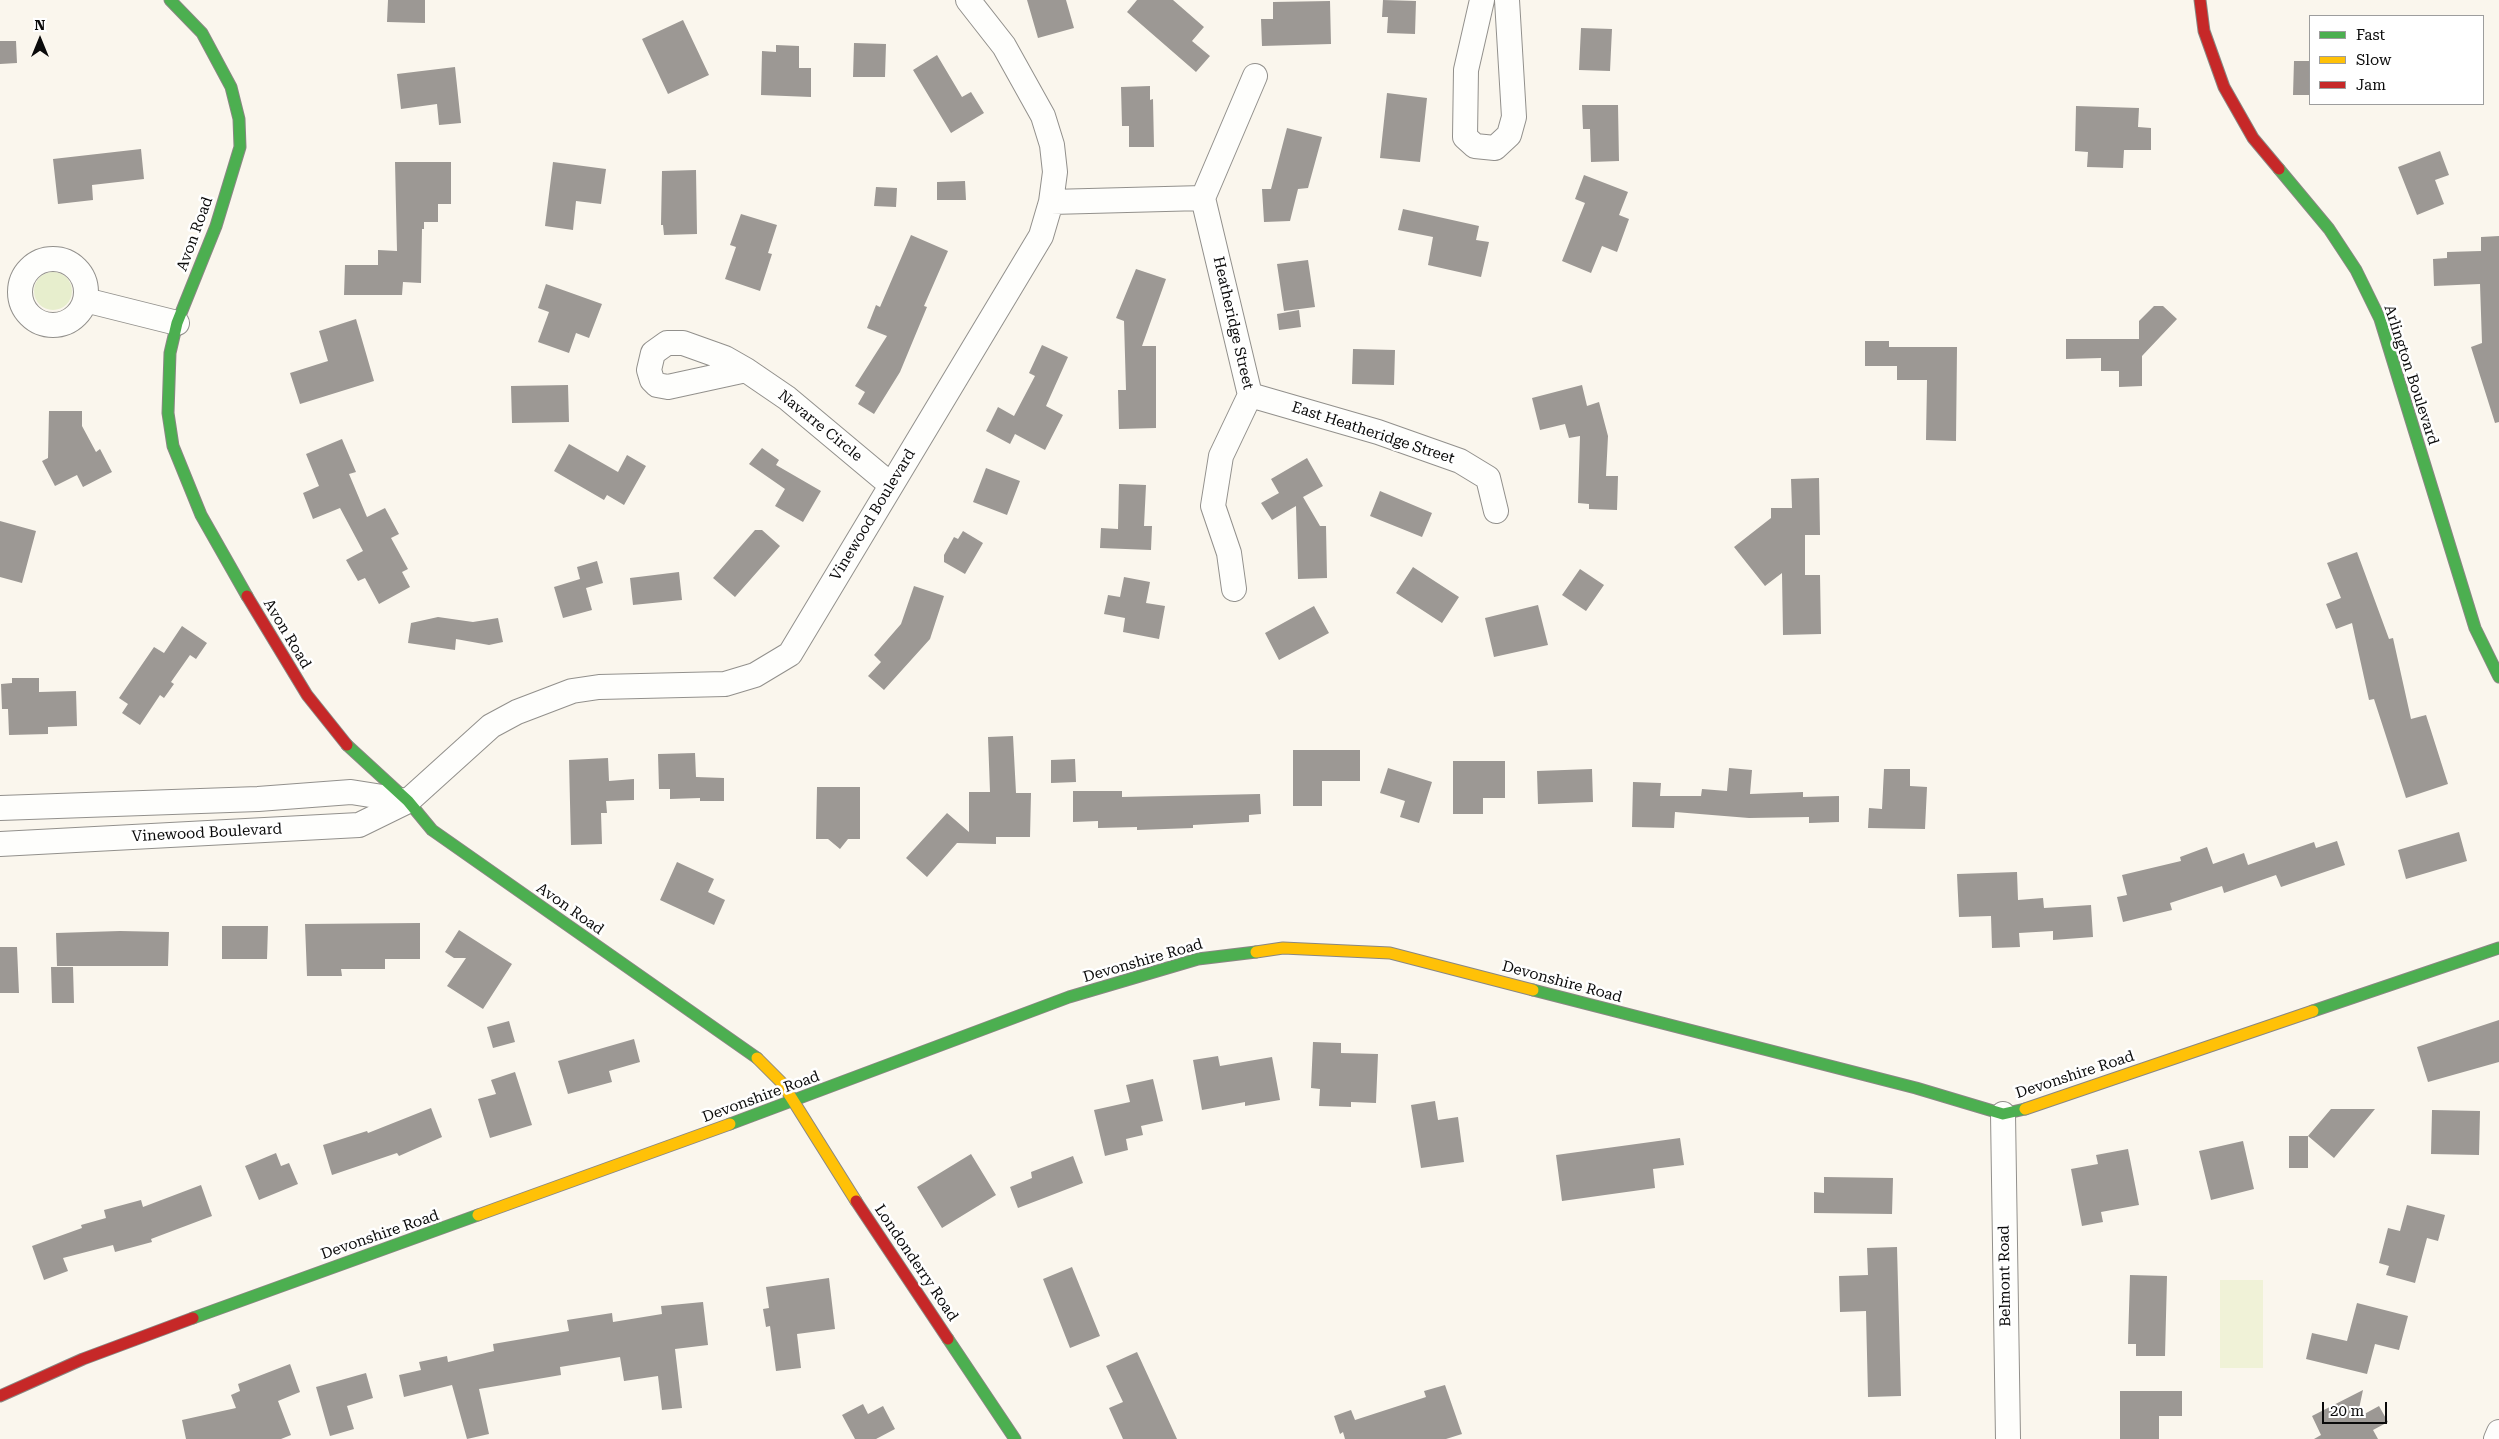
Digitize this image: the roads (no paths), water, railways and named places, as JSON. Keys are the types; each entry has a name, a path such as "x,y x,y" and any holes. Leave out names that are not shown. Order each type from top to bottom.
{"street":[{"name":"Avon Road","path":"170,0 202,32 231,87 239,119 240,147 216,226 177,323 170,353 168,412 174,446 202,516 268,636 307,695 346,744 408,801 432,830 755,1056 782,1083 793,1102"},
{"name":"Vinewood Boulevard","path":"0,844 359,825 408,801 491,726 517,712 544,701 572,691 600,687 725,684 755,675 790,654 1040,236 1051,202 1055,172 1052,145 1043,116 1004,46 968,0"},
{"path":"1482,0 1466,70 1465,137 1476,146 1495,148 1509,135 1514,117 1507,0"},
{"name":"Arlington Boulevard","path":"2200,0 2204,32 2236,110 2253,138 2329,229 2356,270 2380,319 2475,628 2499,677"},
{"path":"1051,202 1203,198 1255,76"},
{"name":"Heatheridge Street","path":"1203,198 1250,395 1221,456 1213,506 1229,553 1234,589"},
{"path":"85,300 177,323"},
{"name":"Navarre Circle","path":"746,370 787,398 890,485"},
{"name":"East Heatheridge Street","path":"1250,395 1378,432 1460,461 1488,478 1496,512"},
{"path":"0,808 258,799 351,792 408,801"},
{"name":"Devonshire Road","path":"0,1396 83,1359 296,1280 793,1102 1068,997 1198,958 1284,948 1390,953 1916,1088 2003,1114 2036,1105 2499,948"},
{"name":"Londonderry Road","path":"793,1102 833,1166 1015,1439"},
{"name":"Belmont Road","path":"2003,1114 2008,1439"},
{"path":"2496,1439 2499,1432"}]}
